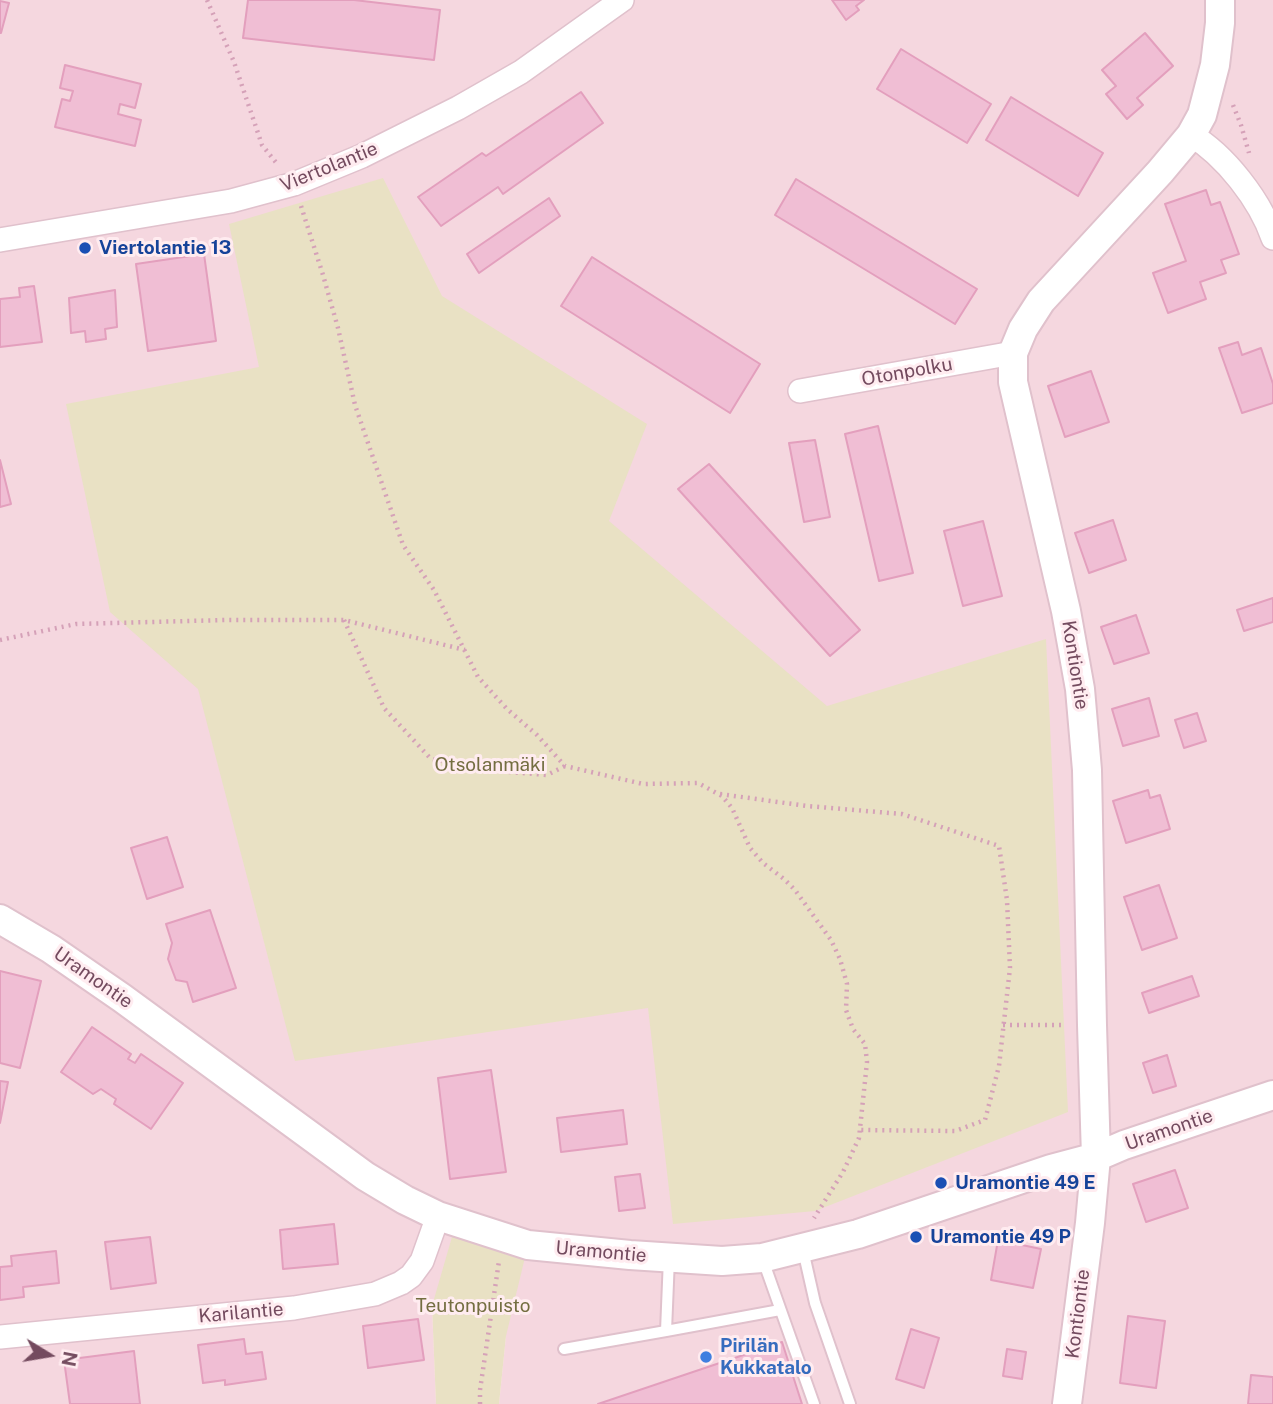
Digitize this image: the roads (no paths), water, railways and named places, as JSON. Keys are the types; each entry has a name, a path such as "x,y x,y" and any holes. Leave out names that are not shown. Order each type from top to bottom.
{"street":[{"name":"Viertolantie","path":"0,240 231,201 294,184 362,156 458,108 521,72 622,0"},
{"name":"Kontiontie","path":"1067,1404 1096,1157 1087,770 1083,714 1066,611 1013,382 1013,353 1023,328 1041,301 1191,135 1202,115 1215,65 1220,0"},
{"path":"1191,135 1207,145 1232,171 1255,202 1273,238"},
{"name":"Otonpolku","path":"800,391 1013,353"},
{"name":"Uramontie","path":"0,919 51,949 122,998 365,1176 439,1216 528,1245 722,1261 762,1258 805,1237 858,1234 1051,1169 1096,1157 1273,1095"},
{"name":"Karilantie","path":"0,1337 294,1308 375,1294 411,1276 422,1261 439,1216"}],"lane":[{"path":"805,1237 816,1303 850,1404"},
{"path":"666,1331 669,1258"},
{"path":"762,1258 814,1404"},
{"path":"564,1349 780,1310"}],"place":[{"name":"Viertolantie 13","path":"85,248"},
{"name":"Uramontie 49 E","path":"941,1183"},
{"name":"Uramontie 49 P","path":"916,1237"},
{"name":"Pirilän Kukkatalo","path":"706,1357"}],"park label":[{"name":"Otsolanmäki","path":"490,765"},
{"name":"Teutonpuisto","path":"473,1306"}]}
